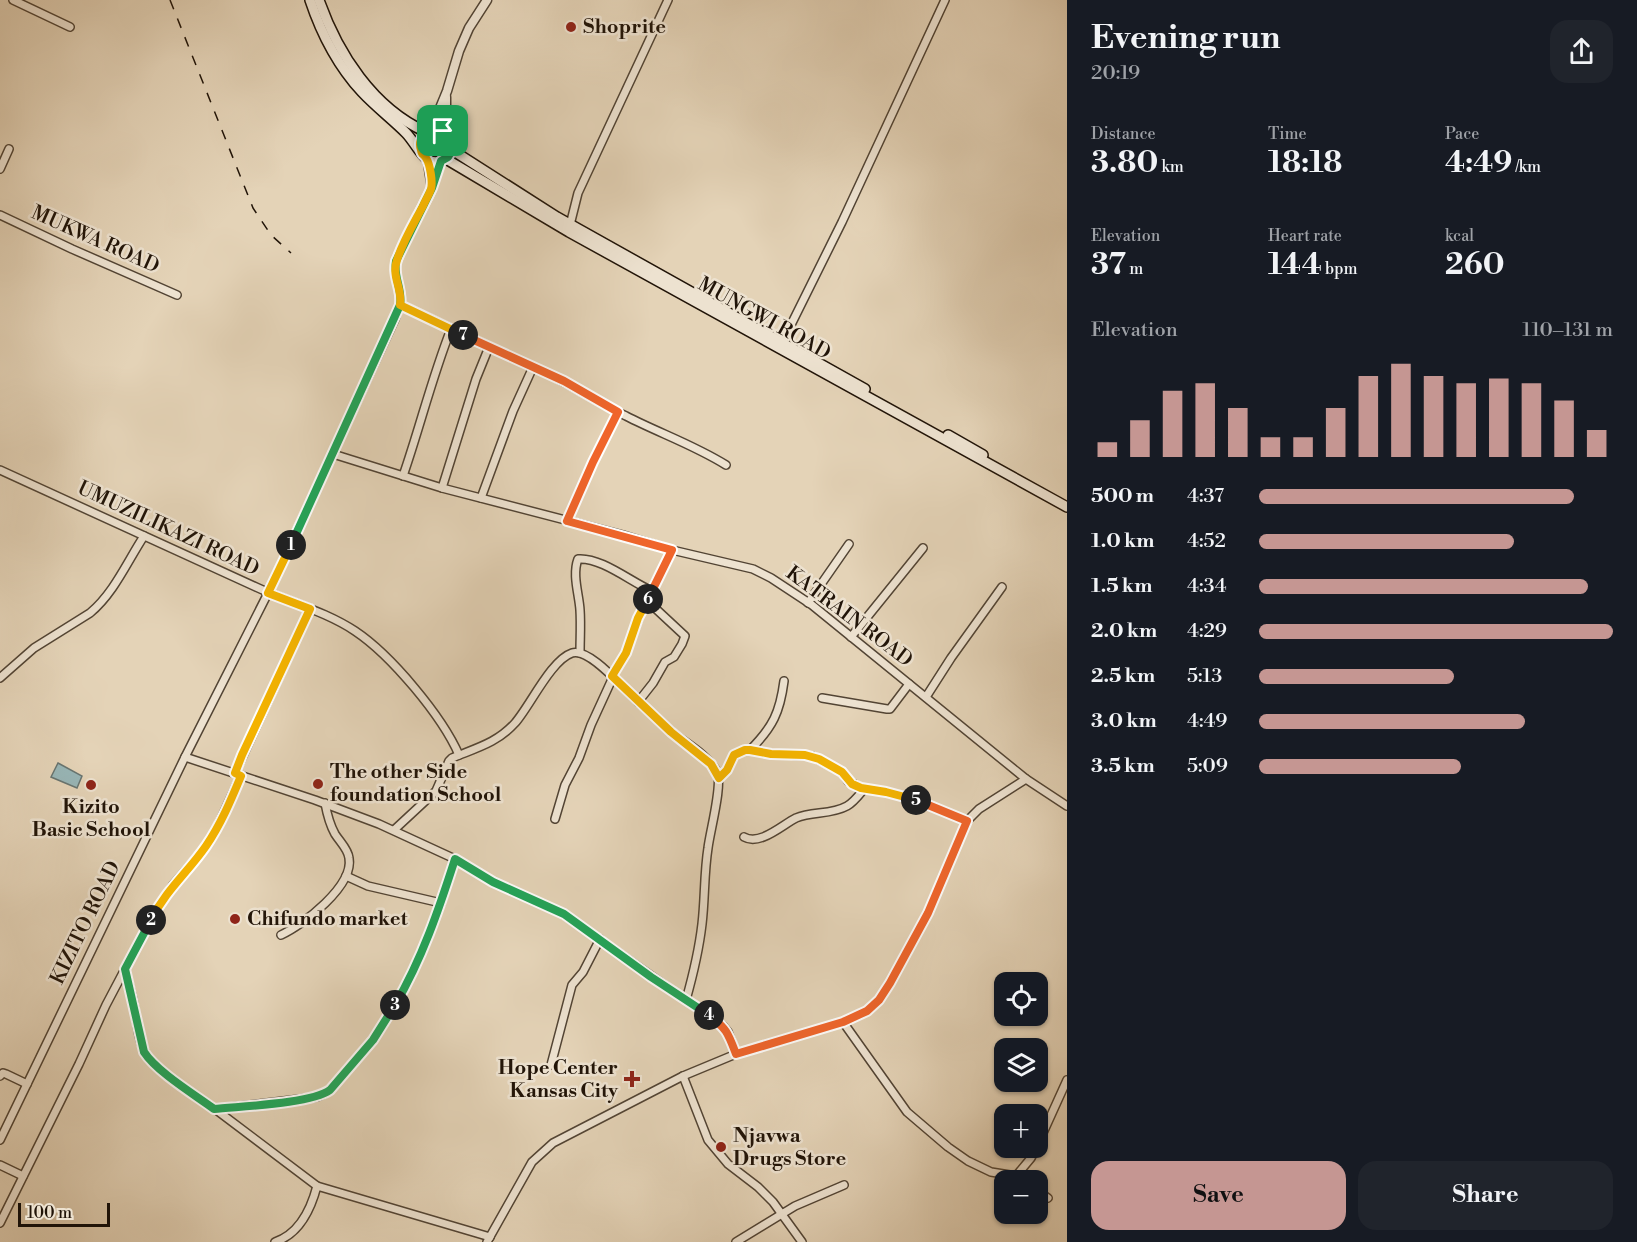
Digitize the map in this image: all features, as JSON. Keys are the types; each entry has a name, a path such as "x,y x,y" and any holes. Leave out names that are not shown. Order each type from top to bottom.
{"main road":[{"path":"310,0 321,28 340,64 363,93 405,132 431,161 443,160 452,150 452,141 446,133 439,129 429,131 412,125 394,112 362,81 336,40 319,0"},
{"path":"424,155 420,143 429,131"},
{"name":"MUNGWI ROAD","path":"452,150 570,225 781,346 1067,505"},
{"name":"MUNGWI ROAD","path":"443,160 568,232 781,346"}],"street":[{"path":"13,0 70,27"},
{"path":"429,131 447,91 459,51 469,28 486,0"},
{"path":"570,225 578,193 668,0"},
{"path":"781,346 842,222 945,0"},
{"path":"446,133 447,91"},
{"path":"0,169 9,149"},
{"path":"424,155 432,188"},
{"path":"443,160 432,188 396,261 395,269 401,294 400,305 564,381 618,412 726,465"},
{"name":"MUKWA ROAD","path":"0,215 177,295"},
{"name":"KIZITO ROAD","path":"0,1140 185,757 268,593 400,305"},
{"path":"403,476 437,365 451,329"},
{"path":"442,488 476,379 489,347"},
{"path":"481,498 513,411 533,367"},
{"path":"567,521 618,412"},
{"name":"KATRAIN ROAD","path":"333,454 442,488 672,550 753,569 771,578 808,603 1026,779 1067,806"},
{"name":"UMUZILIKAZI ROAD","path":"0,470 268,593 328,616 355,631 378,650 414,688 444,725 459,755"},
{"path":"0,678 34,648 98,606 113,587 144,536"},
{"path":"808,603 849,544"},
{"path":"851,637 923,548"},
{"path":"555,819 565,785 579,758 591,725 626,653 638,618 672,550"},
{"path":"580,653 580,613 576,566 578,559 596,562 652,591"},
{"path":"926,697 1002,587"},
{"path":"638,702 648,691 665,662 674,657 685,639 683,633 646,602"},
{"path":"0,1223 80,1065 106,1005 125,969 163,900 215,832 310,609"},
{"path":"394,830 436,791 449,761 484,746 515,723 545,678 570,654 585,654 613,676 671,732 711,764 719,778"},
{"path":"750,750 768,732 781,704 784,681"},
{"path":"822,698 887,710 909,684"},
{"path":"686,1000 699,948 706,863 719,778 727,770 736,753 750,750 771,754 812,756 842,772 852,784 864,789 911,798 967,821"},
{"path":"185,757 325,803 394,830 455,859 493,882 564,914 723,1026 728,1032 736,1054"},
{"path":"125,969 144,1052 149,1060 181,1085 317,1186 489,1240 528,1169 545,1149 562,1138 683,1076 736,1054 843,1022 867,1011 879,1000 890,983 928,913 967,821 979,809 1026,779"},
{"path":"744,837 750,840 758,839 800,817 836,812 851,803 864,789"},
{"path":"281,934 299,926 317,910 342,884 346,876 349,856 333,830 325,803"},
{"path":"214,1109 317,1097 330,1090 373,1040 408,984 441,903 455,859"},
{"path":"346,876 368,886 441,903"},
{"path":"551,1065 572,985 583,972 600,939"},
{"path":"843,1022 907,1112 968,1161 994,1173"},
{"path":"0,1076 4,1073 27,1084"},
{"path":"683,1076 703,1130 715,1150 728,1164 765,1194 783,1214 802,1242"},
{"path":"1048,1122 1067,1080"},
{"path":"0,1165 23,1176"},
{"path":"736,1242 795,1206 844,1185"},
{"path":"275,1242 283,1239 298,1226 309,1210 317,1186"}],"water":[{"path":"58,763 82,776 77,788 51,777"}],"railway":[{"path":"170,0 253,208 271,235 291,253"}],"place":[{"name":"Shoprite","path":"571,27"},
{"name":"The other Side foundation School","path":"318,784"},
{"name":"Kizito Basic School","path":"91,785"},
{"name":"Chifundo market","path":"235,919"},
{"name":"Hope Center Kansas City","path":"632,1079"},
{"name":"Njavwa Drugs Store","path":"721,1147"}],"route":[{"path":"443,131 435,129 429,131 420,143 421,151 427,159 432,188 401,250 396,261 395,269 395,274 401,294 401,301 400,305 542,370 618,412 567,521 672,550 641,611 626,653 612,676 671,732 711,764 719,778 727,770 734,755 745,750 780,755 812,756 842,772 848,781 861,788 911,798 967,821 928,913 879,1000 867,1011 843,1022 736,1054 728,1032 723,1026 564,914 493,882 455,859 441,903 408,984 373,1040 330,1090 317,1097 214,1109 149,1060 141,1042 125,969 163,900 215,832 241,776 235,773 242,755 310,609 268,593 395,319 401,301 401,294 395,269 396,261 432,188 441,161 448,157 452,150 450,136 443,131"}]}
